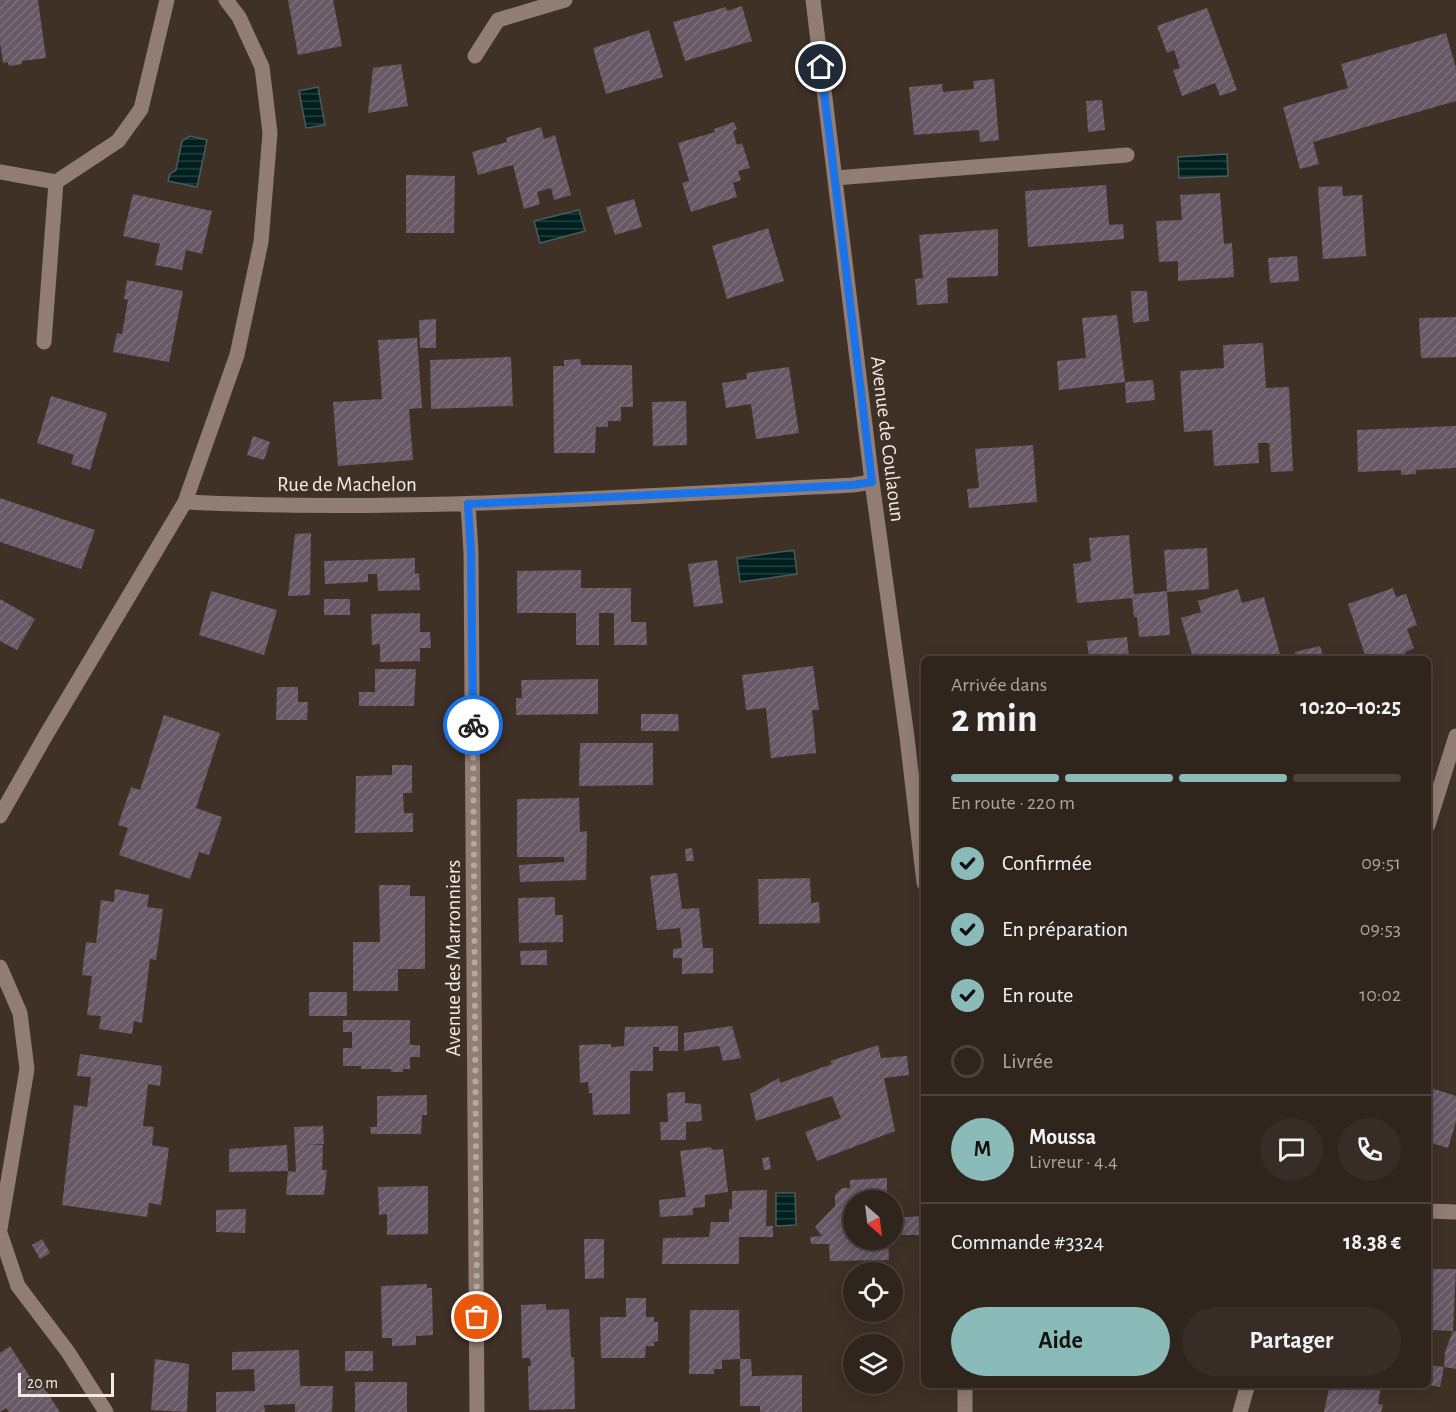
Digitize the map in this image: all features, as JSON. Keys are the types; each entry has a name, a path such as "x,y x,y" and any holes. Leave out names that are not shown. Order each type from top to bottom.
{"street":[{"path":"0,172 56,182 118,141 141,109 167,0"},
{"path":"0,816 185,502 237,355 261,242 270,133 262,68 239,16 226,0"},
{"path":"475,56 498,20 566,0"},
{"name":"Avenue de Coulaoun","path":"813,0 921,858"},
{"path":"835,178 1127,155"},
{"path":"44,342 56,182"},
{"name":"Rue de Machelon","path":"185,502 251,506 468,504 853,485 872,482"},
{"name":"Avenue des Marronniers","path":"468,504 471,552 477,1412"},
{"path":"1431,815 1456,736"},
{"path":"0,967 20,1013 27,1069 0,1231 18,1286 68,1352 106,1412"},
{"path":"1431,1211 1456,1212"},
{"path":"965,1388 965,1412"},
{"path":"1240,1412 1247,1388"}],"water":[{"path":"318,87 325,125 306,128 299,91"},
{"path":"190,136 207,140 197,187 168,181 170,174 176,170 182,141"},
{"path":"1227,154 1228,176 1179,178 1178,157"},
{"path":"579,210 585,231 540,243 534,221"},
{"path":"794,550 797,574 740,582 737,558"},
{"path":"776,1193 795,1193 796,1225 776,1226"}],"building":[{"path":"0,0 38,0 46,58 22,61 22,64 9,66 8,62 3,63 0,42"},
{"path":"288,0 333,0 342,46 298,55"},
{"path":"742,6 752,41 685,61 673,22 726,7 727,11"},
{"path":"1207,8 1237,90 1220,96 1215,83 1182,96 1173,70 1180,68 1174,50 1167,53 1157,26"},
{"path":"649,30 663,77 606,94 593,48"},
{"path":"1446,33 1456,68 1456,101 1313,142 1319,164 1300,169 1283,107 1348,88 1341,64"},
{"path":"401,64 408,106 368,113 373,68"},
{"path":"994,79 999,140 980,142 979,130 914,135 909,87 942,84 943,92 974,89 973,81"},
{"path":"1102,100 1105,130 1088,132 1086,101"},
{"path":"734,122 737,129 733,131 737,145 742,143 750,168 738,171 741,180 733,183 737,197 691,212 682,183 689,181 678,143 715,132 714,129"},
{"path":"541,127 544,139 555,135 571,195 554,200 551,188 537,192 540,204 524,209 513,165 478,175 472,152 507,142 506,138"},
{"path":"406,175 455,176 454,233 406,233"},
{"path":"1106,185 1109,225 1123,224 1124,239 1028,247 1025,191"},
{"path":"1342,186 1343,196 1362,195 1366,256 1323,259 1318,187"},
{"path":"1220,193 1224,244 1232,243 1234,277 1178,281 1178,261 1159,262 1156,221 1182,220 1180,195"},
{"path":"133,194 212,211 202,254 186,250 182,270 155,265 160,244 123,236"},
{"path":"634,199 642,227 615,235 606,207"},
{"path":"768,228 784,281 727,299 712,246"},
{"path":"998,229 998,276 947,278 948,303 917,305 915,279 923,278 919,235"},
{"path":"1297,256 1299,281 1270,283 1268,258"},
{"path":"127,280 183,291 169,362 113,352 117,333 122,334 128,300 124,299"},
{"path":"1131,291 1147,291 1149,321 1133,323"},
{"path":"1117,315 1125,382 1059,390 1057,361 1086,358 1082,318"},
{"path":"1456,317 1456,357 1421,358 1419,318"},
{"path":"436,319 436,348 420,348 419,320"},
{"path":"417,338 422,408 409,409 413,460 338,466 333,402 382,399 378,340"},
{"path":"1263,343 1266,388 1289,387 1293,471 1271,472 1269,443 1258,443 1259,463 1214,466 1212,430 1184,432 1180,371 1224,368 1223,345"},
{"path":"511,357 513,406 431,409 430,360"},
{"path":"580,359 581,365 632,365 633,407 621,407 621,421 608,421 608,427 596,427 595,453 554,453 553,366 564,366 564,360"},
{"path":"789,367 799,433 756,439 751,404 726,408 722,383 747,379 746,373"},
{"path":"1153,380 1155,400 1126,403 1125,382"},
{"path":"51,396 107,413 90,470 71,464 74,455 37,443"},
{"path":"686,401 687,445 653,446 652,402"},
{"path":"1456,426 1456,468 1416,470 1416,474 1401,475 1401,470 1358,472 1357,430"},
{"path":"253,436 270,442 264,460 247,455"},
{"path":"1033,445 1037,502 969,508 967,489 979,488 975,449"},
{"path":"0,498 95,530 81,569 0,542"},
{"path":"311,533 310,595 288,596 295,534"},
{"path":"1129,535 1134,594 1167,591 1164,550 1207,548 1209,589 1167,592 1170,635 1139,637 1132,598 1077,603 1073,564 1091,561 1089,538"},
{"path":"415,558 415,574 419,573 420,590 378,591 377,574 368,574 368,582 325,584 324,561"},
{"path":"717,560 723,603 694,607 688,564"},
{"path":"581,570 581,588 631,588 631,622 646,622 647,645 614,645 614,613 599,613 599,645 576,645 576,613 517,613 517,571"},
{"path":"1393,588 1396,597 1406,594 1417,625 1407,629 1414,648 1405,652 1406,656 1365,656 1348,604"},
{"path":"1238,589 1242,603 1264,597 1280,654 1272,656 1192,656 1181,618 1201,612 1198,601"},
{"path":"211,591 277,610 264,655 199,635"},
{"path":"0,599 35,619 17,650 0,641"},
{"path":"324,599 350,599 350,615 324,615"},
{"path":"420,613 420,632 430,632 431,648 420,648 420,661 380,662 380,644 372,645 371,614"},
{"path":"1127,637 1129,656 1089,656 1087,641"},
{"path":"1320,646 1323,656 1296,656 1295,652"},
{"path":"813,666 819,710 812,710 816,753 771,758 766,708 746,710 742,675"},
{"path":"375,669 416,669 414,706 359,706 359,692 375,692"},
{"path":"598,679 598,714 516,715 516,698 522,698 521,680"},
{"path":"277,687 298,687 298,702 308,702 307,720 276,720"},
{"path":"641,714 678,714 679,731 641,731"},
{"path":"164,715 220,733 196,808 222,817 209,855 199,852 190,879 119,855 128,828 118,825 131,787 140,790"},
{"path":"580,743 653,743 653,785 579,786"},
{"path":"392,765 412,765 412,793 403,793 404,813 413,813 413,832 355,833 356,776 392,775"},
{"path":"579,798 580,832 587,831 586,880 520,882 519,865 564,862 564,857 517,857 517,799"},
{"path":"692,848 694,861 686,861 685,849"},
{"path":"677,873 682,909 699,908 703,948 713,948 713,973 682,974 682,958 673,958 673,949 682,948 680,928 657,930 650,876"},
{"path":"810,878 811,903 819,902 820,923 759,924 758,879"},
{"path":"379,885 410,885 410,896 425,896 425,969 398,969 398,991 353,991 353,942 380,942"},
{"path":"115,889 149,895 147,907 163,909 156,960 150,959 142,1023 134,1021 132,1034 99,1029 101,1016 87,1015 92,976 82,975 86,942 96,943 101,900 114,902"},
{"path":"555,897 555,915 563,915 563,942 519,943 518,898"},
{"path":"547,950 547,965 521,965 520,951"},
{"path":"309,992 347,992 347,1016 309,1016"},
{"path":"343,1020 410,1020 410,1045 420,1045 420,1057 410,1057 410,1069 403,1069 403,1072 343,1066 343,1048 352,1048 352,1032 343,1032"},
{"path":"678,1026 678,1051 659,1051 659,1047 653,1047 653,1071 630,1071 630,1114 593,1115 592,1093 589,1093 588,1082 580,1083 579,1045 624,1046 625,1027"},
{"path":"732,1026 741,1058 723,1061 719,1046 684,1051 684,1033"},
{"path":"878,1045 881,1058 907,1056 909,1075 884,1078 895,1131 817,1161 805,1132 841,1118 832,1096 756,1121 750,1094 779,1078 780,1083 832,1064 830,1061"},
{"path":"80,1054 162,1066 160,1086 148,1084 143,1126 154,1127 152,1145 169,1148 161,1205 149,1203 147,1217 62,1205 74,1105 87,1107 91,1077 77,1076"},
{"path":"1431,1088 1456,1096 1456,1122 1448,1148 1431,1143"},
{"path":"685,1092 685,1103 701,1104 702,1121 686,1122 686,1140 661,1140 660,1122 668,1122 667,1093"},
{"path":"427,1095 427,1115 422,1115 421,1134 371,1134 370,1127 377,1127 377,1096"},
{"path":"323,1126 324,1144 305,1145 323,1145 322,1170 327,1170 324,1195 286,1195 288,1171 296,1172 294,1127"},
{"path":"287,1145 288,1171 229,1172 229,1149"},
{"path":"711,1147 712,1150 723,1149 728,1192 705,1195 705,1207 693,1208 693,1215 660,1217 659,1200 686,1197 680,1151"},
{"path":"769,1157 771,1169 764,1170 762,1158"},
{"path":"887,1178 887,1190 843,1190 843,1250 889,1250 889,1260 830,1261 829,1244 811,1244 810,1237 822,1236 815,1227 835,1206 835,1195 842,1188 850,1188 850,1180"},
{"path":"428,1186 428,1234 387,1235 387,1214 379,1215 378,1187"},
{"path":"767,1190 766,1226 773,1226 773,1237 739,1237 739,1264 662,1264 663,1238 709,1237 711,1222 729,1222 732,1191"},
{"path":"246,1209 245,1233 216,1232 216,1210"},
{"path":"921,1216 921,1235 903,1235 903,1217"},
{"path":"42,1239 50,1253 40,1259 32,1245"},
{"path":"584,1239 604,1239 604,1278 585,1279"},
{"path":"1431,1269 1456,1269 1453,1331 1431,1330"},
{"path":"427,1284 427,1288 432,1288 433,1335 416,1336 416,1345 392,1346 392,1338 382,1338 381,1286"},
{"path":"626,1298 646,1298 646,1317 654,1317 654,1322 658,1322 658,1341 654,1342 654,1346 646,1346 645,1358 601,1358 600,1317 626,1317"},
{"path":"546,1304 546,1310 569,1309 571,1357 574,1357 575,1409 529,1410 528,1366 531,1366 530,1358 522,1358 521,1305"},
{"path":"690,1310 739,1310 740,1359 722,1360 722,1369 714,1369 714,1374 689,1374"},
{"path":"1453,1331 1456,1331 1456,1369 1444,1367 1445,1352"},
{"path":"10,1346 37,1388 42,1385 60,1412 9,1412 6,1408 0,1412 0,1353"},
{"path":"299,1350 300,1386 333,1386 332,1412 295,1412 295,1404 264,1405 265,1412 216,1412 216,1392 255,1391 254,1369 232,1370 232,1352"},
{"path":"345,1351 373,1351 373,1371 345,1371"},
{"path":"155,1359 189,1364 187,1412 151,1410"},
{"path":"740,1359 751,1359 752,1376 802,1375 802,1412 760,1412 760,1406 740,1406"},
{"path":"1431,1365 1444,1367 1440,1387 1431,1386"},
{"path":"355,1382 407,1382 407,1412 355,1412"},
{"path":"1329,1388 1381,1388 1378,1404 1383,1405 1381,1412 1324,1412"}],"way so far":[{"path":"473,725 477,1317"}],"route":[{"path":"473,725 471,552 468,504 853,485 872,482 821,67"}]}
